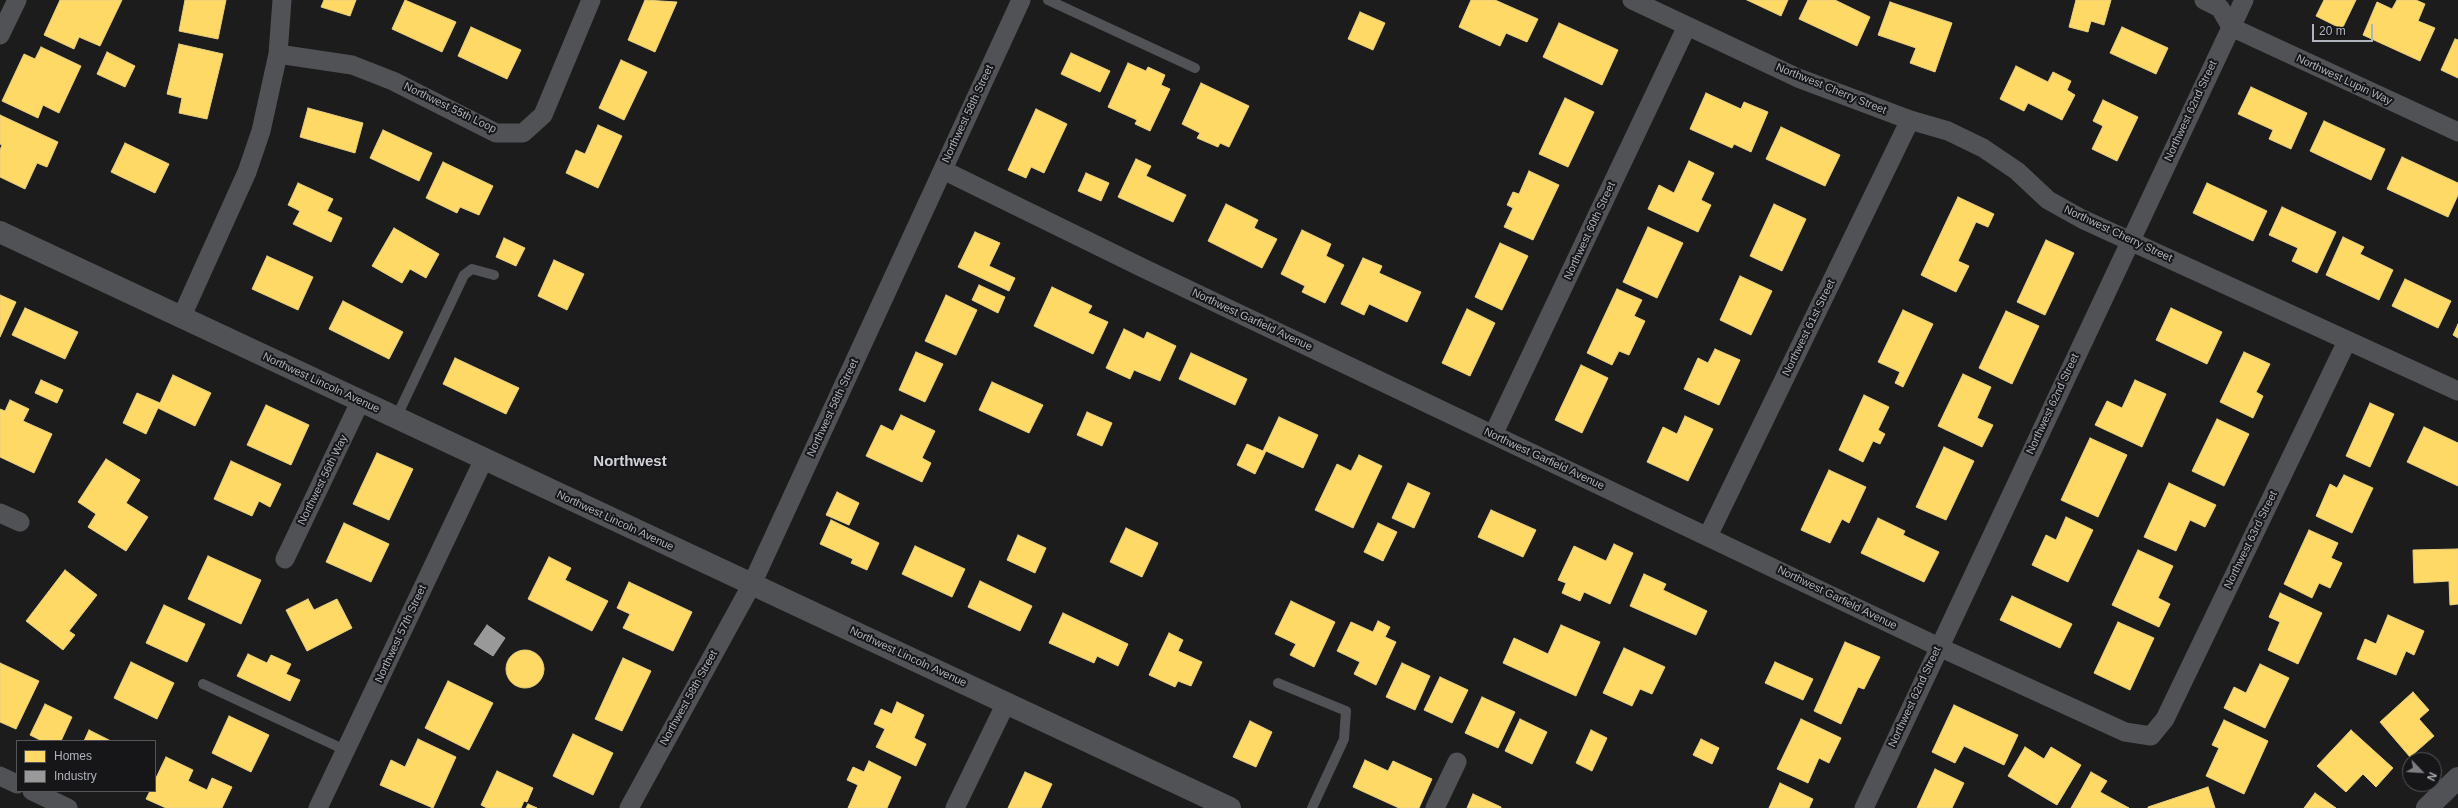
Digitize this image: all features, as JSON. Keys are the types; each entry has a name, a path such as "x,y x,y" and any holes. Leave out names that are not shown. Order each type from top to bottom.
{"street":[{"path":"0,35 16,0"},
{"path":"181,318 247,172 261,131 278,54 282,0"},
{"name":"Northwest 55th Loop","path":"278,54 352,65 393,81 496,133 522,133 543,115 591,0"},
{"name":"Northwest 58th Street","path":"629,808 752,584 1021,0"},
{"name":"Northwest Cherry Street","path":"1632,0 1798,78 1910,120 1948,131 1983,148 2017,170 2048,200 2082,219 2458,391"},
{"path":"2204,0 2220,8 2231,27"},
{"name":"Northwest 62nd Street","path":"1864,808 2244,0"},
{"name":"Northwest 60th Street","path":"1493,435 1687,26"},
{"name":"Northwest Lupin Way","path":"2231,27 2458,132"},
{"name":"Northwest 61st Street","path":"1708,536 1910,120"},
{"name":"Northwest Garfield Avenue","path":"943,170 1145,269 1939,647 2125,732 2151,736"},
{"name":"Northwest Lincoln Avenue","path":"0,232 360,402 1230,808"},
{"name":"Northwest 63rd Street","path":"2151,736 2166,719 2347,341"},
{"name":"Northwest 56th Way","path":"285,559 360,402"},
{"name":"Northwest 57th Street","path":"318,808 484,460"},
{"path":"0,513 20,522"},
{"path":"955,808 1006,703"},
{"path":"1435,808 1457,762"},
{"path":"0,776 16,784"},
{"path":"2426,808 2458,778"},
{"path":"34,792 68,808"}],"lane":[{"path":"1048,0 1195,68"},
{"path":"396,418 464,275 472,269 494,274"},
{"path":"1278,683 1346,711 1344,739 1312,808"},
{"path":"204,684 345,750"}],"building: Homes":[{"path":"60,0 122,0 100,46 79,37 74,49 44,35"},
{"path":"185,0 226,0 218,39 179,31"},
{"path":"324,0 356,0 350,16 321,7"},
{"path":"405,0 456,22 442,52 392,29"},
{"path":"645,0 677,2 655,52 628,40"},
{"path":"1471,0 1495,0 1538,19 1527,42 1506,33 1500,46 1459,27"},
{"path":"1747,0 1788,0 1781,16"},
{"path":"1808,0 1835,0 1870,17 1857,46 1799,19"},
{"path":"2076,0 2111,0 2104,25 2091,21 2088,32 2069,27"},
{"path":"2324,0 2356,0 2342,29 2316,16"},
{"path":"2397,0 2416,0 2425,4 2418,21 2435,28 2420,61 2363,35 2377,2 2392,9"},
{"path":"1890,2 1952,23 1935,72 1910,63 1916,48 1878,35"},
{"path":"1360,12 1385,23 1373,50 1348,39"},
{"path":"1559,23 1618,50 1602,85 1543,57"},
{"path":"471,27 521,50 507,79 458,56"},
{"path":"2122,27 2168,48 2156,74 2110,53"},
{"path":"2455,39 2458,40 2458,78 2441,70"},
{"path":"179,44 223,54 207,119 179,113 182,98 167,94"},
{"path":"41,47 81,66 59,113 43,105 38,118 2,101 24,54 35,59"},
{"path":"107,52 135,66 125,87 97,74"},
{"path":"1071,53 1110,71 1100,92 1061,74"},
{"path":"621,60 647,72 624,120 599,108"},
{"path":"1128,63 1146,71 1148,67 1165,75 1161,85 1170,89 1150,131 1135,124 1137,120 1108,107"},
{"path":"2016,66 2048,82 2053,72 2071,81 2067,90 2075,95 2062,120 2028,103 2024,111 2000,99"},
{"path":"1201,83 1249,106 1229,147 1220,143 1218,147 1197,138 1200,133 1182,124"},
{"path":"2251,87 2307,113 2291,149 2269,139 2273,130 2238,114"},
{"path":"1706,93 1741,109 1744,102 1768,112 1751,152 1734,144 1732,148 1690,129"},
{"path":"1565,98 1594,112 1568,167 1539,154"},
{"path":"2103,100 2138,117 2117,161 2092,149 2103,126 2093,121"},
{"path":"308,108 363,123 355,153 300,137"},
{"path":"1036,109 1067,124 1044,173 1031,167 1026,178 1008,170"},
{"path":"0,115 58,142 47,167 37,163 25,189 0,177 0,150 2,145 0,144"},
{"path":"2324,121 2385,149 2371,180 2310,151"},
{"path":"598,125 622,136 598,188 566,173 576,150 585,154"},
{"path":"1781,127 1840,155 1825,186 1766,159"},
{"path":"383,130 432,153 419,181 370,158"},
{"path":"125,143 169,164 155,193 111,172"},
{"path":"2402,157 2458,183 2458,195 2448,217 2387,189"},
{"path":"1136,159 1151,166 1146,176 1186,195 1173,222 1118,197"},
{"path":"1689,161 1714,173 1701,200 1711,205 1698,232 1648,209 1659,185 1674,193"},
{"path":"443,162 493,186 479,215 460,207 457,213 426,198"},
{"path":"1529,171 1559,185 1533,240 1504,227 1513,208 1507,205 1513,192 1519,194"},
{"path":"1086,173 1109,183 1101,201 1078,191"},
{"path":"298,183 333,199 327,211 342,218 331,242 293,224 300,211 288,205"},
{"path":"2207,183 2267,211 2253,241 2193,213"},
{"path":"1958,197 1994,214 1988,227 1976,222 1958,261 1969,266 1956,292 1921,275"},
{"path":"1226,204 1258,220 1254,228 1277,239 1262,268 1208,241"},
{"path":"1774,204 1806,219 1782,271 1750,256"},
{"path":"2282,207 2336,232 2317,273 2292,261 2298,248 2269,235"},
{"path":"1648,227 1683,243 1657,298 1623,282"},
{"path":"394,228 439,254 426,278 410,269 402,283 372,266"},
{"path":"1302,230 1331,244 1326,256 1344,265 1325,303 1302,292 1305,286 1281,274"},
{"path":"975,232 1000,243 989,266 1015,278 1009,291 958,267"},
{"path":"2343,237 2364,247 2360,254 2393,270 2379,300 2326,275"},
{"path":"504,238 525,248 516,266 496,257"},
{"path":"2046,240 2074,253 2045,315 2017,302"},
{"path":"1500,243 1528,256 1502,310 1475,297"},
{"path":"267,256 313,277 298,310 252,289"},
{"path":"1363,258 1382,266 1379,273 1421,292 1407,322 1369,304 1364,315 1341,304"},
{"path":"554,260 584,274 567,310 538,296"},
{"path":"1740,276 1772,291 1751,335 1720,320"},
{"path":"2405,279 2451,301 2438,328 2392,306"},
{"path":"979,285 1005,297 998,313 972,300"},
{"path":"1052,287 1092,306 1088,313 1108,322 1093,354 1034,326"},
{"path":"1617,289 1642,300 1634,316 1645,321 1629,355 1619,351 1612,365 1587,353"},
{"path":"0,295 16,302 0,337"},
{"path":"946,295 977,310 956,355 925,341"},
{"path":"343,301 403,332 389,359 329,329"},
{"path":"25,308 78,332 65,359 12,335"},
{"path":"2171,308 2222,332 2207,364 2156,340"},
{"path":"1467,309 1495,323 1470,376 1442,363"},
{"path":"1903,310 1933,324 1903,387 1895,383 1900,372 1878,362"},
{"path":"2006,311 2039,326 2012,384 1979,368"},
{"path":"2458,324 2458,338 2453,335"},
{"path":"1124,329 1144,339 1147,332 1176,346 1160,381 1134,370 1130,379 1106,368"},
{"path":"1715,349 1740,360 1719,405 1684,389 1698,358 1708,363"},
{"path":"916,352 943,364 925,402 899,390"},
{"path":"2244,352 2270,364 2256,392 2263,396 2253,418 2220,402"},
{"path":"1191,353 1247,379 1235,405 1179,379"},
{"path":"455,358 519,388 506,414 443,384"},
{"path":"1581,365 1608,378 1582,433 1555,420"},
{"path":"1963,374 1991,387 1977,418 1993,425 1982,447 1938,426"},
{"path":"173,375 211,393 195,426 158,408 146,434 123,423 137,393 160,403"},
{"path":"41,380 63,390 57,403 35,393"},
{"path":"2135,380 2166,394 2142,447 2095,425 2107,401 2122,408"},
{"path":"992,382 1043,405 1029,433 979,410"},
{"path":"1864,395 1889,407 1878,430 1885,434 1880,444 1873,441 1863,462 1839,450"},
{"path":"10,400 29,409 23,421 52,434 34,473 0,457 0,409 5,411"},
{"path":"2370,403 2394,414 2370,467 2346,456"},
{"path":"266,405 309,425 291,465 247,445"},
{"path":"1087,412 1112,423 1102,446 1077,435"},
{"path":"901,415 935,431 922,458 931,463 922,482 866,456 881,425 893,431"},
{"path":"1685,416 1713,429 1688,481 1647,462 1663,427 1677,434"},
{"path":"1279,417 1318,435 1303,468 1266,451 1255,474 1237,465 1247,444 1263,451"},
{"path":"2217,419 2249,434 2224,486 2192,471"},
{"path":"2424,427 2458,443 2458,486 2407,462"},
{"path":"2090,438 2127,455 2098,517 2061,500"},
{"path":"1944,447 1974,461 1946,520 1916,507"},
{"path":"377,453 413,469 389,520 353,504"},
{"path":"1359,455 1382,466 1353,528 1315,510 1337,464 1351,471"},
{"path":"106,459 140,480 126,503 148,517 126,551 88,527 96,514 78,502"},
{"path":"231,461 281,484 270,507 259,501 252,516 214,499"},
{"path":"1829,470 1866,487 1849,523 1842,519 1830,543 1801,530"},
{"path":"2344,475 2373,488 2352,533 2316,516 2330,484 2337,488"},
{"path":"1408,483 1430,493 1414,528 1392,518"},
{"path":"2169,483 2216,505 2205,527 2190,520 2176,551 2144,537"},
{"path":"837,492 859,503 849,525 826,515"},
{"path":"1491,510 1536,530 1523,557 1478,537"},
{"path":"2066,517 2093,530 2068,582 2032,565 2046,535 2056,540"},
{"path":"1878,518 1905,531 1903,535 1939,552 1924,582 1861,553"},
{"path":"831,520 879,543 867,570 851,563 853,559 820,544"},
{"path":"344,523 389,544 371,582 326,562"},
{"path":"1378,523 1397,532 1383,561 1364,552"},
{"path":"1126,528 1158,543 1142,577 1110,562"},
{"path":"2309,530 2338,543 2331,558 2342,563 2330,588 2319,583 2312,598 2284,584"},
{"path":"1018,535 1046,548 1035,573 1007,560"},
{"path":"1614,544 1633,553 1610,604 1584,592 1580,601 1562,593 1566,583 1558,580 1574,546 1606,561"},
{"path":"915,546 965,569 952,597 902,574"},
{"path":"2458,549 2458,604 2450,605 2449,581 2414,583 2413,550"},
{"path":"2138,550 2173,566 2158,598 2170,604 2159,627 2112,605"},
{"path":"208,556 261,580 241,624 188,599"},
{"path":"549,557 571,568 565,580 608,601 592,631 528,599"},
{"path":"65,570 97,595 69,631 75,635 63,650 26,621"},
{"path":"1644,574 1666,584 1663,590 1707,611 1696,635 1630,606"},
{"path":"980,581 1032,606 1020,631 968,607"},
{"path":"629,582 692,612 673,651 623,628 630,614 617,608"},
{"path":"2280,593 2322,613 2298,664 2268,650 2280,622 2269,617"},
{"path":"2012,596 2072,624 2060,648 2000,620"},
{"path":"308,599 314,610 337,599 352,628 307,651 286,610"},
{"path":"1291,601 1335,622 1314,667 1290,655 1296,644 1275,634"},
{"path":"164,605 205,624 187,662 146,643"},
{"path":"1063,613 1128,644 1118,666 1097,656 1094,663 1049,643"},
{"path":"2388,615 2424,631 2414,655 2406,651 2396,675 2357,659 2365,639 2376,644"},
{"path":"1378,621 1390,627 1385,637 1396,642 1376,685 1354,674 1360,662 1337,651 1351,622 1373,632"},
{"path":"2118,622 2154,638 2130,690 2094,673"},
{"path":"1561,625 1600,642 1576,696 1503,663 1514,638 1548,654"},
{"path":"1169,633 1183,640 1178,651 1202,662 1191,686 1178,681 1175,687 1149,675"},
{"path":"1845,642 1880,657 1864,689 1858,687 1841,724 1814,711"},
{"path":"1624,648 1665,667 1652,694 1640,689 1632,706 1603,693"},
{"path":"525,650 535,653 541,659 544,669 541,679 535,685 525,688 515,685 509,679 506,669 509,659 515,653"},
{"path":"248,654 267,663 271,655 291,664 286,674 300,680 290,701 237,676"},
{"path":"623,658 651,671 622,731 595,719"},
{"path":"131,662 174,683 157,719 114,698"},
{"path":"1775,662 1813,679 1803,700 1765,683"},
{"path":"0,663 39,681 16,729 0,722"},
{"path":"1402,663 1430,676 1415,710 1386,697"},
{"path":"2260,664 2289,678 2265,728 2224,708 2234,687 2246,693"},
{"path":"1440,677 1468,690 1452,723 1424,710"},
{"path":"448,681 493,703 469,750 425,728"},
{"path":"2413,692 2429,710 2419,719 2434,736 2416,752 2406,752 2380,722"},
{"path":"1482,697 1515,712 1498,748 1465,733"},
{"path":"897,702 924,715 914,738 926,744 916,766 876,747 885,729 874,724 881,709 892,714"},
{"path":"45,704 72,717 61,740 40,740 30,735"},
{"path":"1954,705 2018,735 2004,765 1964,746 1955,763 1932,752"},
{"path":"229,716 269,735 251,772 212,753"},
{"path":"1520,719 1547,732 1532,764 1505,751"},
{"path":"1801,719 1841,738 1829,763 1819,758 1808,783 1777,769"},
{"path":"2224,720 2268,741 2244,794 2206,776 2219,748 2212,745"},
{"path":"1250,721 1272,732 1256,767 1233,757"},
{"path":"89,730 109,740 84,740"},
{"path":"1591,730 1607,738 1592,771 1576,763"},
{"path":"2351,730 2393,768 2376,787 2363,774 2346,792 2317,766"},
{"path":"573,734 613,753 593,795 553,776"},
{"path":"418,739 456,757 433,808 380,785 391,760 405,767"},
{"path":"1701,739 1719,748 1712,764 1693,755"},
{"path":"2025,747 2044,759 2051,747 2081,765 2057,805 2008,776"},
{"path":"166,757 193,770 188,781 207,790 212,778 232,787 222,808 166,808 146,799 150,792 156,792 156,778"},
{"path":"1365,760 1388,771 1393,761 1432,779 1419,808 1399,808 1353,787"},
{"path":"869,761 901,777 887,808 848,808 858,785 847,780 853,767 864,772"},
{"path":"1935,769 1964,783 1952,808 1917,808"},
{"path":"497,771 533,788 527,802 524,801 521,808 487,808 481,805"},
{"path":"1025,772 1052,784 1041,808 1008,808"},
{"path":"2091,772 2107,781 2100,792 2129,808 2071,808"},
{"path":"1780,783 1813,799 1809,808 1769,808"},
{"path":"2208,787 2215,808 2148,808 2148,807"},
{"path":"2315,793 2336,808 2304,808"},
{"path":"1473,794 1501,807 1501,808 1467,808"},
{"path":"528,804 537,808 526,808"}],"building: Industry":[{"path":"487,625 505,638 493,656 474,644"}],"district":[{"name":"Northwest","path":"630,462"}]}
